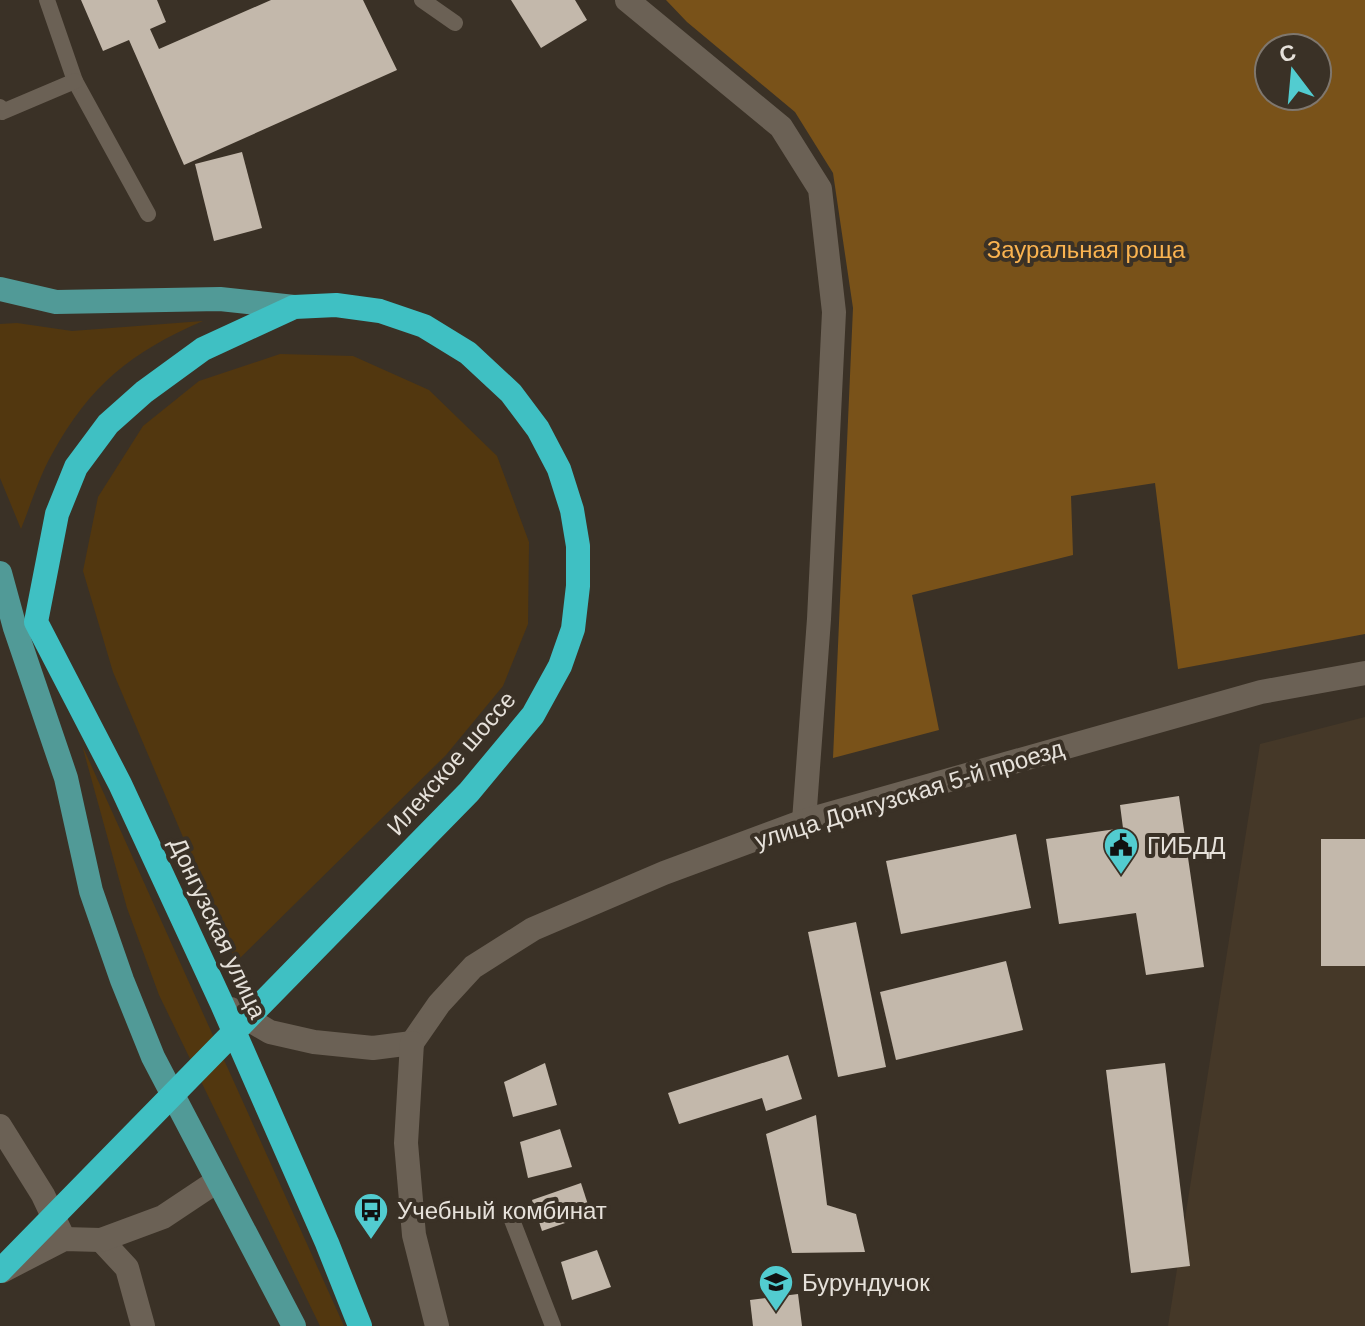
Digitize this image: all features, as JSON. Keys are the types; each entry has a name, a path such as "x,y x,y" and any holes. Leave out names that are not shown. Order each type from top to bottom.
{"highway":[{"name":"Илекское шоссе","path":"0,1272 469,792 533,715 560,666 573,629 578,586 578,546 572,510 559,469 538,429 511,393 468,353 424,326 380,311 336,305 294,307"},
{"path":"36,622 57,514 76,467 108,424 144,392 203,349 294,307"},
{"name":"Донгузская улица","path":"36,622 120,784 222,1004 360,1326"}],"main road":[{"path":"0,289 56,302 220,299 294,307"},
{"name":"Донгузская улица","path":"0,566 36,622"},
{"path":"0,573 15,628 66,778 91,891 122,980 153,1057 294,1326"}],"street":[{"path":"627,0 781,127 820,189 834,312 819,619 804,821"},
{"name":"улица Донгузская 5-й проезд","path":"412,1043 439,1004 473,967 533,929 664,873 804,821 1261,692 1365,673"},
{"path":"222,1004 270,1032 314,1042 373,1048 412,1043 406,1143 414,1235 437,1326"},
{"path":"0,1126 43,1195 64,1239"},
{"path":"0,1272 64,1239 101,1240 163,1217 217,1181"},
{"path":"101,1240 127,1268 143,1326"}],"lane":[{"path":"47,0 75,81 148,214"},
{"path":"422,0 455,23"},
{"path":"0,107 2,112 75,81"},
{"path":"512,1220 553,1326"}],"shaded area":[{"path":"203,321 154,345 97,390 52,454 21,529 0,478 0,324 17,323 72,331"},
{"path":"280,354 353,356 429,390 497,456 529,542 528,624 503,686 446,755 236,962 113,672 83,571 98,497 143,426 199,381"},
{"path":"1365,717 1365,1326 1168,1326 1260,744"},
{"path":"82,745 344,1326 320,1326 159,995 127,908"}],"green space":[{"name":"Зауральная роща","path":"666,0 1365,0 1365,634 1178,669 1155,483 1071,496 1073,555 912,595 939,730 833,758 853,308 833,173 795,112 687,22"}],"building":[{"path":"81,0 157,0 166,22 150,29 159,49 271,0 363,0 397,70 184,165 129,40 103,51"},
{"path":"511,0 575,0 587,20 541,48"},
{"path":"242,152 262,228 214,241 195,164"},
{"name":"ГИБДД","path":"1179,796 1204,967 1146,975 1136,913 1059,924 1046,839 1123,828 1120,805"},
{"path":"1016,834 1031,908 901,934 886,861"},
{"path":"1321,839 1365,839 1365,966 1321,966"},
{"path":"856,922 886,1067 838,1077 808,932"},
{"path":"1006,961 1023,1030 896,1060 880,992"},
{"path":"788,1055 802,1099 766,1111 762,1098 679,1124 668,1093"},
{"path":"545,1063 557,1105 513,1117 504,1082"},
{"path":"1165,1063 1190,1266 1131,1273 1106,1070"},
{"path":"816,1115 827,1205 856,1214 865,1252 792,1253 766,1134"},
{"path":"560,1129 572,1167 528,1178 520,1142"},
{"path":"581,1183 591,1214 542,1231 532,1200"},
{"path":"597,1250 611,1287 572,1300 561,1262"},
{"name":"Бурундучок","path":"798,1294 802,1326 753,1326 750,1300"}],"place":[{"name":"ГИБДД","path":"1121,876"},
{"name":"Учебный комбинат","path":"371,1241"},
{"name":"Бурундучок","path":"776,1313"}]}
